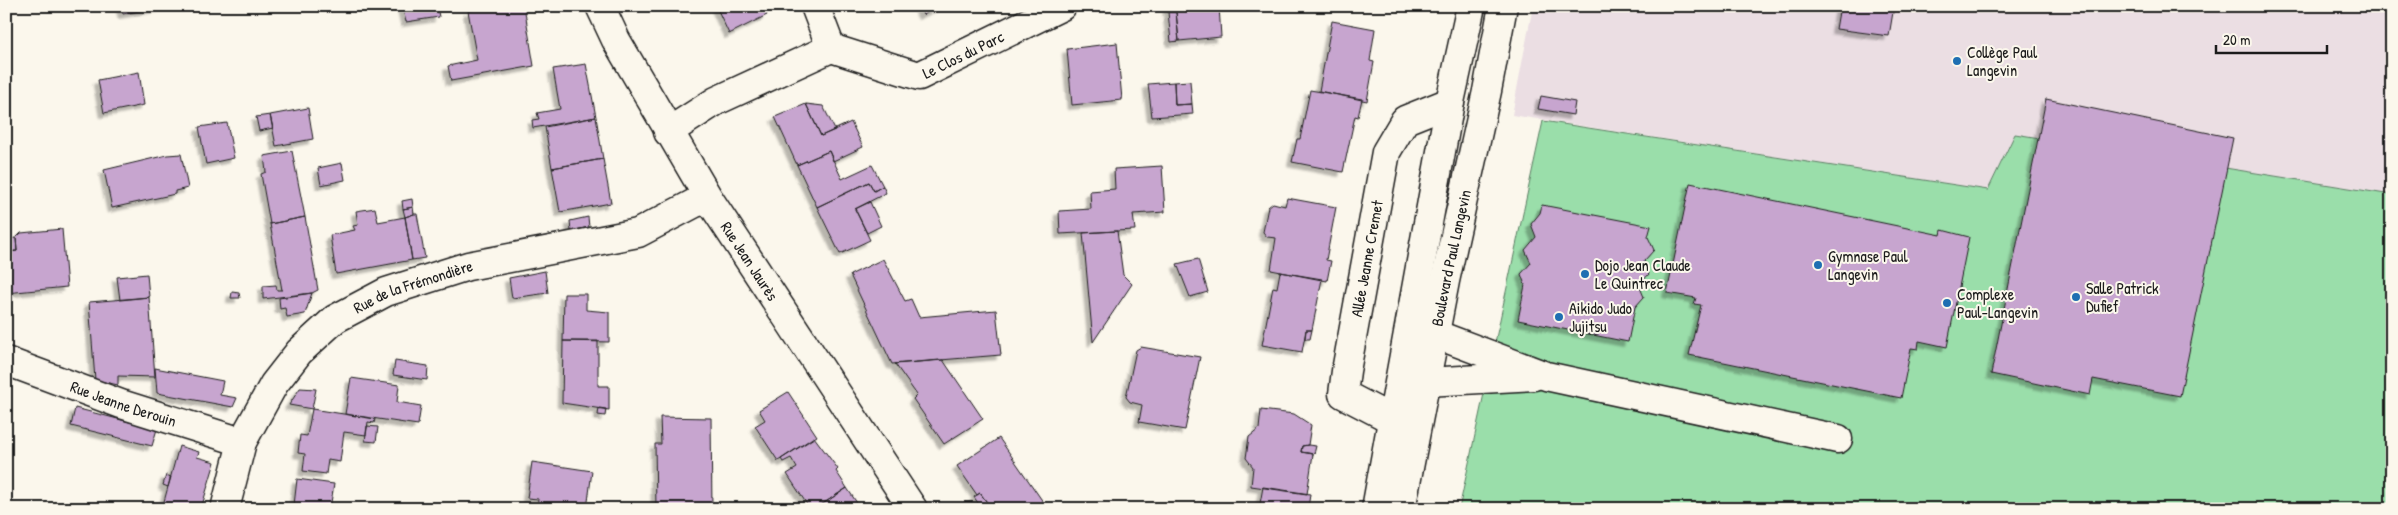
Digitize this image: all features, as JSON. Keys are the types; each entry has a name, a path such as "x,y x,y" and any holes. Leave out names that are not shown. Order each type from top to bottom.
{"street":[{"name":"Rue Jean Jaurès","path":"600,6 616,40 668,132 709,199 913,509"},
{"path":"668,132 716,101 831,48 815,6"},
{"name":"Le Clos du Parc","path":"831,48 919,76 1062,6"},
{"name":"Boulevard Paul Langevin","path":"1376,509 1450,102 1471,6"},
{"name":"Boulevard Paul Langevin","path":"1401,509 1503,6"},
{"name":"Allée Jeanne Cremet","path":"1393,420 1343,394 1347,361 1386,152 1405,120 1450,102"},
{"name":"Rue de la Frémondière","path":"225,509 242,442 274,384 300,352 335,318 386,292 468,266 638,233 695,203 709,199"},
{"path":"1435,334 1546,376 1838,439"},
{"name":"Rue Jeanne Derouin","path":"6,361 121,404 242,442"},
{"path":"1426,382 1546,376"}],"shaded area":[{"name":"Collège Paul Langevin","path":"1533,6 2392,6 2392,195 2015,134 1988,190 1512,115"}],"green space":[{"name":"Complexe Paul-Langevin","path":"1543,121 1988,190 2015,134 2392,195 2392,509 1459,509"}],"building":[{"path":"121,6 167,6 123,14"},
{"path":"402,6 437,6 439,17 406,22"},
{"path":"492,6 524,6 534,66 451,81 448,66 477,60 468,11"},
{"path":"716,6 763,6 767,15 729,34"},
{"path":"919,6 942,6 923,15"},
{"path":"1168,6 1219,6 1221,37 1179,41 1176,12 1168,12"},
{"path":"1840,6 1894,6 1889,36 1836,29"},
{"path":"1168,12 1176,12 1179,41 1171,42"},
{"path":"1332,21 1375,29 1370,61 1374,62 1367,101 1319,91"},
{"path":"1117,43 1122,100 1072,105 1067,49"},
{"path":"586,64 596,117 533,128 532,120 539,119 537,113 560,109 553,69"},
{"path":"139,72 144,105 104,113 98,80"},
{"path":"1190,81 1192,104 1175,105 1174,82"},
{"path":"1174,82 1175,105 1192,104 1193,114 1152,117 1148,84"},
{"path":"1310,90 1362,99 1358,117 1355,116 1343,172 1292,162 1297,139 1300,139"},
{"path":"1541,96 1575,102 1573,115 1538,109"},
{"path":"2046,99 2233,138 2180,396 2093,379 2090,395 1991,374"},
{"path":"806,104 821,136 851,122 863,147 833,161 829,151 797,165 775,117"},
{"path":"806,104 823,106 835,130 821,136"},
{"path":"308,108 313,139 276,146 270,115"},
{"path":"270,115 273,128 259,131 256,117"},
{"path":"596,117 603,159 552,168 545,127"},
{"path":"227,123 234,158 206,164 199,127"},
{"path":"292,151 305,217 270,224 261,174 266,172 264,156"},
{"path":"829,151 842,179 872,165 883,186 874,191 869,182 817,207 797,165"},
{"path":"181,154 188,188 175,191 175,194 112,208 104,170 167,155"},
{"path":"603,159 611,203 560,212 552,168"},
{"path":"342,163 345,180 321,185 318,168"},
{"path":"1162,166 1165,212 1133,214 1135,230 1060,234 1059,211 1091,209 1090,191 1115,189 1114,169"},
{"path":"869,182 874,191 883,186 886,193 855,209 870,240 840,254 817,207"},
{"name":"Gymnase Paul Langevin","path":"1690,183 1941,235 1942,230 1969,237 1947,347 1919,341 1918,349 1911,348 1901,398 1689,355 1701,305 1694,304 1696,298 1667,293"},
{"path":"1287,198 1336,207 1326,260 1331,261 1327,281 1271,270 1276,238 1267,237 1263,232 1268,207 1273,203 1285,206"},
{"path":"412,199 413,207 403,209 402,201"},
{"path":"870,202 881,226 867,233 855,209"},
{"name":"Dojo Jean Claude Le Quintrec","path":"1542,205 1651,226 1648,237 1654,250 1644,261 1649,274 1639,285 1644,297 1635,307 1628,342 1518,320 1525,285 1521,274 1531,263 1525,250 1536,237 1531,224 1540,213"},
{"path":"413,207 414,214 405,217 403,209"},
{"path":"375,208 378,222 405,217 412,260 336,274 330,235 355,230 353,226 358,225 356,211"},
{"path":"417,214 425,258 412,260 405,217"},
{"path":"305,217 318,290 312,293 263,299 263,286 276,285 277,290 282,290 270,224"},
{"path":"588,217 589,227 571,231 570,221"},
{"path":"62,229 67,287 6,293 6,252 17,251 16,238 21,233"},
{"path":"1117,231 1123,275 1132,284 1093,342 1083,233"},
{"path":"16,238 17,251 6,252 6,239"},
{"path":"883,259 905,301 911,299 919,317 996,310 1001,355 892,364 850,275"},
{"path":"1198,259 1208,292 1190,297 1177,264"},
{"path":"545,271 548,293 512,298 509,278"},
{"path":"1280,272 1322,279 1312,330 1306,330 1302,352 1262,345 1273,287 1277,288"},
{"path":"147,274 149,297 120,300 117,277"},
{"path":"232,292 239,293 240,298 231,298"},
{"path":"312,293 305,314 287,317 285,308 280,309 279,298"},
{"path":"564,294 586,294 586,310 609,312 609,342 563,341"},
{"path":"149,297 155,377 118,376 118,385 95,380 89,302"},
{"path":"1306,330 1312,330 1310,339 1305,339"},
{"path":"563,341 598,341 598,386 609,386 609,410 562,403"},
{"path":"1141,347 1200,357 1185,430 1139,422 1142,405 1130,402 1126,397 1136,350"},
{"path":"943,360 983,419 944,444 913,399 917,395 895,364"},
{"path":"395,361 428,366 427,380 393,375"},
{"path":"155,368 223,381 220,395 237,398 233,407 157,393"},
{"path":"351,378 399,385 397,402 421,406 418,425 345,414"},
{"path":"300,388 316,389 312,409 289,405"},
{"path":"788,392 817,436 778,461 755,426 765,420 759,410"},
{"path":"75,408 157,429 152,446 71,426"},
{"path":"599,408 606,409 605,416 598,415"},
{"path":"312,409 375,419 374,423 368,422 366,435 344,432 340,462 328,460 326,474 303,471 305,454 298,453 300,435 307,436"},
{"path":"1261,410 1294,414 1311,425 1308,445 1302,446 1301,452 1313,454 1307,494 1251,486 1253,467 1246,458 1249,437 1259,429"},
{"path":"660,417 711,418 712,509 656,509 655,444 661,444"},
{"path":"367,426 378,427 376,442 365,441"},
{"path":"814,437 838,469 836,471 847,488 815,509 810,509 787,474 797,468 791,458 783,462 781,459"},
{"path":"999,438 1048,509 992,509 980,493 977,495 957,466"},
{"path":"179,446 199,452 197,457 215,462 201,509 162,509"},
{"path":"1302,446 1316,446 1314,454 1301,452"},
{"path":"532,462 592,471 587,509 537,509 538,499 527,498"},
{"path":"166,475 171,477 168,487 163,485"},
{"path":"297,479 334,484 330,509 269,509 270,502 294,505"},
{"path":"1263,487 1310,494 1308,509 1259,509"},
{"path":"847,488 859,506 861,503 865,509 815,509"},
{"path":"980,493 992,509 982,509 974,497"}],"place":[{"name":"Collège Paul Langevin","path":"1957,61"},
{"name":"Gymnase Paul Langevin","path":"1818,265"},
{"name":"Dojo Jean Claude Le Quintrec","path":"1585,274"},
{"name":"Salle Patrick Dufief","path":"2076,297"},
{"name":"Complexe Paul-Langevin","path":"1947,303"},
{"name":"Aikido Judo Jujitsu","path":"1559,317"}]}
